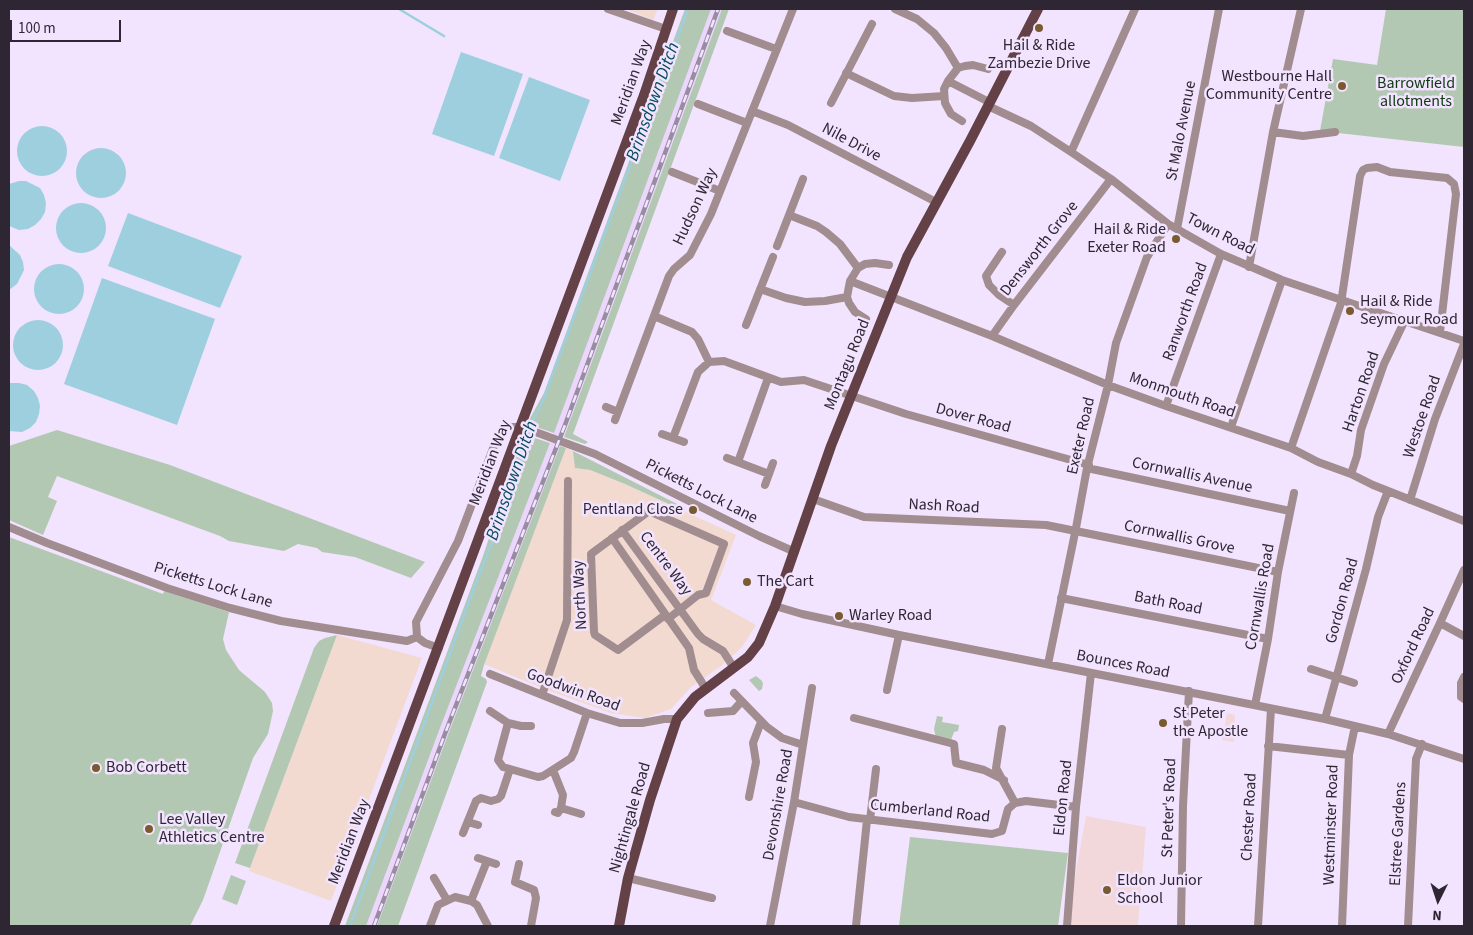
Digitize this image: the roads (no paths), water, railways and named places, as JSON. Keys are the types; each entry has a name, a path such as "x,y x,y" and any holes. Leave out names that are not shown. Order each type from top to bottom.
{"main road":[{"name":"Meridian Way","path":"334,926 644,95 673,9"},
{"name":"Montagu Road","path":"677,719 696,697 748,657 759,643 776,606 832,446 907,257 1038,9"},
{"name":"Nightingale Road","path":"619,926 628,878 650,800 677,719"}],"street":[{"path":"608,9 666,30"},
{"name":"Hudson Way","path":"615,420 671,272 690,255 711,214 793,9"},
{"path":"895,9 917,19 934,33 958,68"},
{"path":"1071,152 1135,9"},
{"name":"St Malo Avenue","path":"1177,229 1219,9"},
{"path":"1249,266 1273,132 1301,9"},
{"path":"831,103 872,24"},
{"path":"727,31 776,49"},
{"path":"962,121 951,114 947,108 944,96 948,81 958,68 973,65 988,69"},
{"path":"846,73 894,96 912,98 944,96"},
{"name":"Town Road","path":"948,81 1031,126 1111,179 1168,224 1221,254 1282,280 1405,320 1464,342"},
{"path":"698,104 747,123"},
{"name":"Nile Drive","path":"752,111 788,125 936,202"},
{"path":"1273,132 1303,136 1335,132"},
{"path":"1291,448 1342,299 1360,176 1363,170 1367,168 1377,167 1390,172 1451,180 1456,188 1440,332"},
{"path":"672,172 720,191"},
{"name":"Densworth Grove","path":"992,336 1111,179"},
{"path":"777,246 803,180"},
{"path":"789,214 826,232 840,244 858,268"},
{"name":"Exeter Road","path":"1048,664 1088,466 1108,385 1116,343 1147,257 1168,224"},
{"path":"1002,252 986,276 989,285 999,295 1014,305"},
{"name":"Ranworth Road","path":"1166,406 1221,254"},
{"path":"746,325 773,257"},
{"path":"866,319 855,312 849,303 847,297 850,281 858,268 875,263 889,265"},
{"path":"1231,427 1282,280"},
{"name":"Monmouth Road","path":"850,281 992,336 1108,385 1291,448 1318,462 1464,521"},
{"path":"760,289 805,302 847,297"},
{"path":"654,316 692,332 698,339 709,362 698,372 673,438"},
{"name":"Harton Road","path":"1351,474 1357,456 1361,430 1384,364 1405,320"},
{"name":"Westoe Road","path":"1410,500 1435,420 1464,342"},
{"name":"Dover Road","path":"709,362 724,361 782,382 804,380 906,414 1088,466"},
{"path":"738,462 768,378"},
{"path":"606,407 618,412"},
{"name":"Picketts Lock Lane","path":"9,526 47,543 159,585 230,608 281,621 407,642 417,637 416,622 458,542 497,438 503,430 510,426 522,427 596,454 759,536 795,552"},
{"path":"662,434 684,442"},
{"path":"727,458 769,474"},
{"path":"765,485 773,463"},
{"name":"Cornwallis Avenue","path":"1088,466 1290,511"},
{"path":"542,695 567,620 568,481"},
{"name":"Gordon Road","path":"1325,720 1366,569 1378,516 1388,491"},
{"name":"Cornwallis Road","path":"1255,705 1294,493"},
{"name":"Nash Road","path":"814,499 864,516 1046,525 1076,531"},
{"path":"622,530 649,511 724,544 706,593 698,595 681,609 667,617"},
{"name":"Centre Way","path":"706,689 694,670 689,648 612,538 622,530 698,634 723,651 734,668"},
{"name":"Cornwallis Grove","path":"1076,531 1278,572"},
{"name":"North Way","path":"612,538 591,554 595,635 618,650 667,617"},
{"name":"Oxford Road","path":"1388,734 1464,570"},
{"name":"Bath Road","path":"1062,598 1268,639"},
{"name":"Bounces Road","path":"776,606 802,614 899,635 1355,726 1422,744 1464,759"},
{"path":"1440,624 1464,636"},
{"path":"887,690 899,635"},
{"path":"417,637 425,643 439,648"},
{"path":"1311,669 1354,683"},
{"name":"Eldon Road","path":"1067,926 1076,807 1091,673"},
{"name":"Goodwin Road","path":"490,674 587,713 627,724 668,718 677,719"},
{"path":"1463,680 1461,697 1464,699"},
{"name":"Devonshire Road","path":"770,926 794,802 812,688"},
{"name":"St Peter's Road","path":"1181,926 1183,806 1189,692"},
{"path":"734,693 761,722 782,738 803,745"},
{"path":"708,713 733,711 741,702"},
{"name":"Chester Road","path":"1258,926 1271,709"},
{"path":"490,711 508,723 531,726"},
{"path":"508,723 498,760 510,770 538,777 566,762 574,752 587,713"},
{"path":"854,718 954,744 956,764 984,770 1004,780"},
{"path":"749,797 756,762 753,743 761,722"},
{"name":"Westminster Road","path":"1342,926 1349,755 1355,726"},
{"path":"1002,729 996,768 1015,803 1026,801 1076,807"},
{"name":"Elstree Gardens","path":"1408,926 1416,760 1422,744"},
{"path":"1268,746 1349,755"},
{"path":"856,926 876,769"},
{"path":"463,833 478,799 495,801 500,796 510,770"},
{"path":"553,770 562,795 558,810 581,814"},
{"name":"Cumberland Road","path":"794,802 849,817 992,834 1002,831 1008,809 1015,803"},
{"path":"468,822 478,825"},
{"path":"478,858 496,864"},
{"path":"471,901 487,861"},
{"path":"519,864 515,882 534,890 536,898 531,926"},
{"path":"434,878 447,900"},
{"path":"628,878 712,898"},
{"path":"430,926 437,907 455,897 471,901 477,905 488,926"}],"water":[{"path":"461,52 523,74 494,156 432,134"},
{"path":"529,77 590,100 560,181 499,158"},
{"path":"42,126 60,133 67,151 60,169 42,176 24,169 17,151 24,133"},
{"path":"101,148 111,150 119,155 124,163 126,173 124,183 119,191 111,196 101,198 91,196 83,191 78,183 76,173 78,163 83,155 91,150"},
{"path":"26,181 40,188 46,203 45,212 35,225 28,229 19,230 9,226 9,184"},
{"path":"81,203 91,205 99,210 104,218 106,228 104,238 99,246 91,251 81,253 71,251 63,246 58,238 56,228 58,218 63,210 71,205"},
{"path":"128,213 242,256 220,308 108,266"},
{"path":"9,245 20,255 24,270 17,284 9,290"},
{"path":"59,264 69,266 77,271 82,279 84,289 82,299 77,307 69,312 59,314 49,312 41,307 36,299 34,289 36,279 41,271 49,266"},
{"path":"102,278 215,319 177,425 64,384"},
{"path":"38,320 48,322 56,327 61,335 63,345 61,355 56,363 48,368 38,370 28,368 20,363 15,355 13,345 15,335 20,327 28,322"},
{"path":"9,383 27,385 38,398 40,406 36,422 22,432 9,431"}],"waterway":[{"path":"399,9 444,36"},
{"name":"Brimsdown Ditch","path":"350,926 475,585 507,504 522,457 527,431 542,403 688,9"}],"railway":[{"path":"374,926 446,731 565,425 718,9"}],"place":[{"name":"Hail & Ride Zambezie Drive","path":"1039,28"},
{"name":"Westbourne Hall Community Centre","path":"1342,86"},
{"name":"Hail & Ride Exeter Road","path":"1176,239"},
{"name":"Hail & Ride Seymour Road","path":"1350,311"},
{"name":"Pentland Close","path":"693,510"},
{"name":"The Cart","path":"747,582"},
{"name":"Warley Road","path":"839,616"},
{"name":"St Peter the Apostle","path":"1163,723"},
{"name":"Bob Corbett","path":"96,768"},
{"name":"Lee Valley Athletics Centre","path":"149,829"},
{"name":"Eldon Junior School","path":"1107,890"}],"park label":[{"name":"Barrowfield allotments","path":"1416,93"}]}
